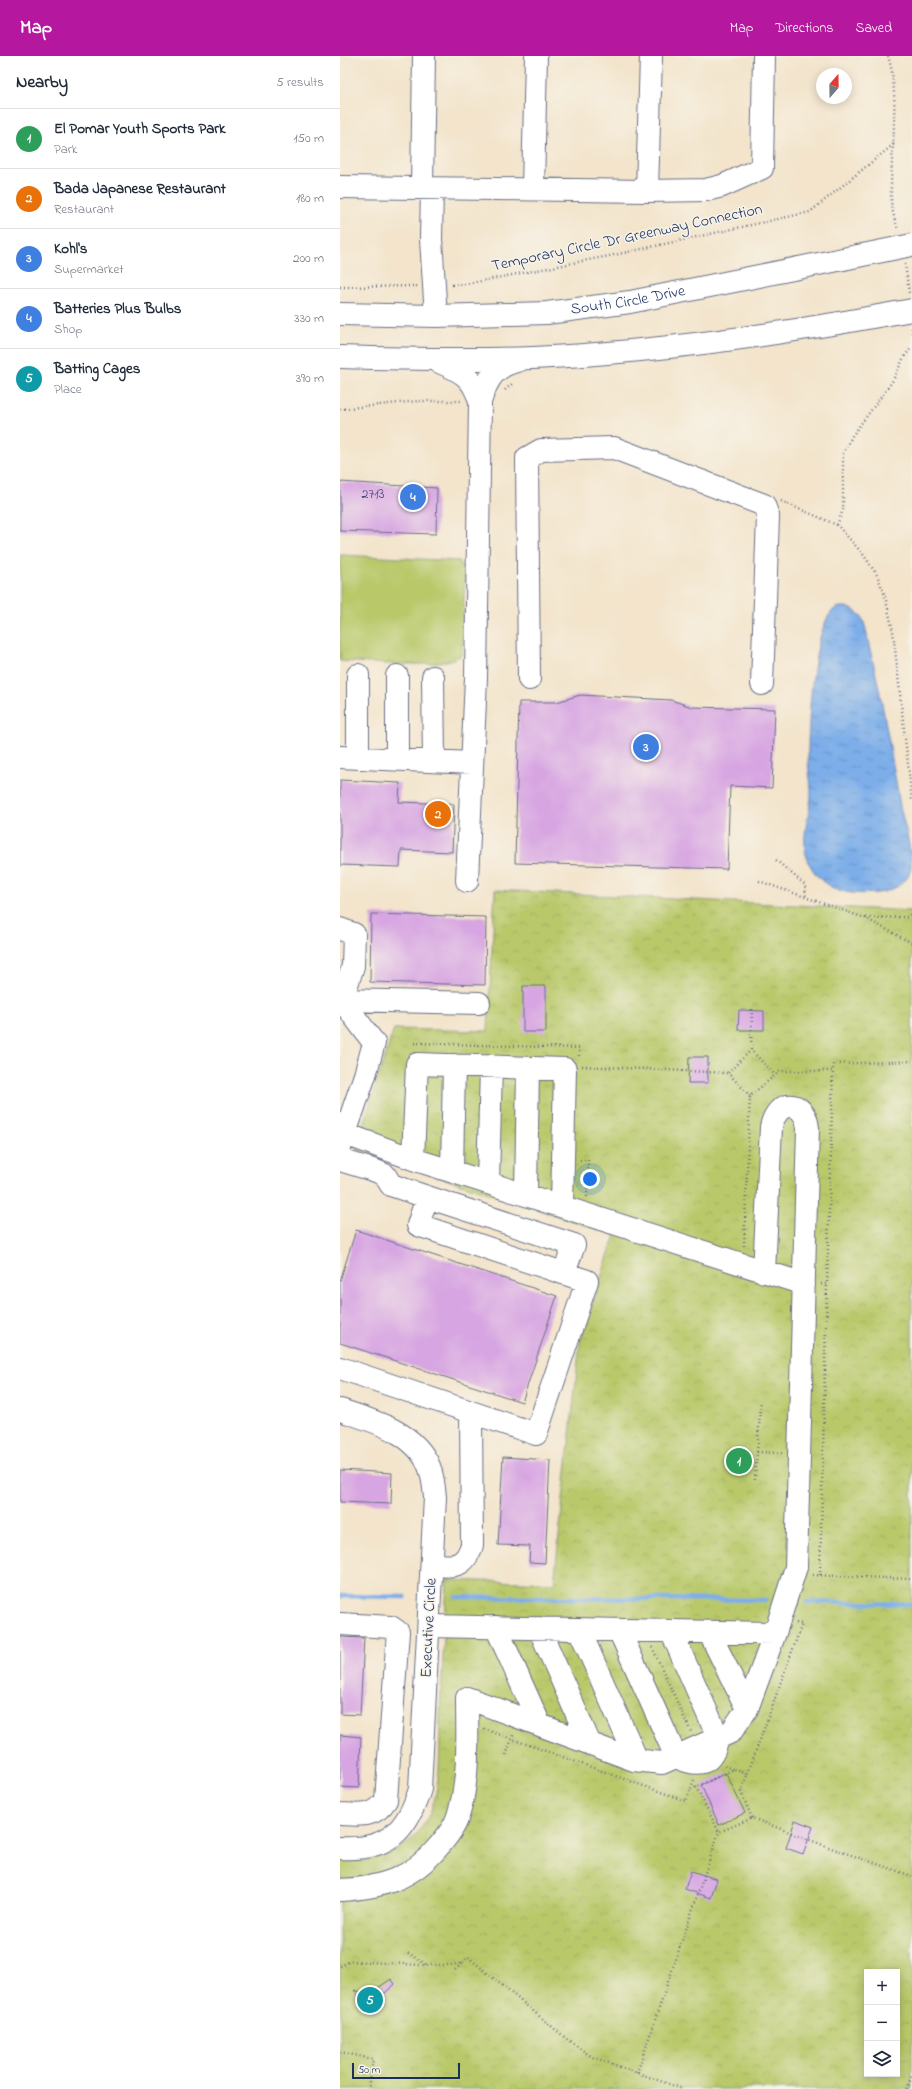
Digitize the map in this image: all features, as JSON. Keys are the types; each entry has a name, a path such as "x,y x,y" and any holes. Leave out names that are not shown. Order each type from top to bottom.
{"street":[{"path":"424,56 427,187 436,316"},
{"path":"533,189 536,56"},
{"path":"647,191 651,56"},
{"path":"340,187 647,191 706,190 722,186 762,168 764,56"},
{"name":"South Circle Drive","path":"340,314 436,316 547,313 630,302 912,245"},
{"path":"340,357 432,359 532,358 682,346 752,338 912,310"},
{"path":"471,401 498,370 510,362 532,358"},
{"path":"432,359 452,367 471,380 476,388 471,401 476,678 467,881"},
{"path":"529,679 527,458 541,450 614,448 764,505 768,516 762,684"},
{"path":"358,674 349,757 472,763"},
{"path":"397,676 397,759"},
{"path":"433,676 434,761"},
{"path":"340,929 354,934 353,966 341,1003"},
{"path":"341,1003 479,1003"},
{"path":"341,1003 374,1043 365,1075 342,1138 526,1194 804,1284"},
{"path":"413,1159 417,1064 565,1069 562,1206"},
{"path":"452,1172 454,1065"},
{"path":"488,1183 491,1066"},
{"path":"526,1194 528,1068"},
{"path":"340,1890 368,1889 412,1872 429,1858 447,1837 458,1817 463,1797 466,1773 468,1698 637,1760 662,1763 731,1732 747,1709 783,1627 796,1567 808,1128 807,1119 803,1112 797,1107 789,1105 782,1107 776,1112 771,1127 754,1269"},
{"path":"340,1160 385,1175 391,1185 574,1245 564,1273"},
{"path":"340,1368 536,1434 587,1281 418,1226 427,1197"},
{"name":"Executive Circle","path":"340,1410 393,1429 415,1445 429,1466 435,1497 420,1789 414,1807 406,1823 396,1834 381,1843 340,1848"},
{"path":"432,1565 455,1566 464,1561 472,1545 471,1412"},
{"path":"340,1624 391,1627 398,1632 386,1800 381,1809 365,1815 340,1814"},
{"path":"429,1626 709,1632 783,1627"},
{"path":"496,1627 540,1725"},
{"path":"539,1628 590,1744"},
{"path":"579,1629 637,1760"},
{"path":"619,1630 676,1757"},
{"path":"671,1631 718,1737"},
{"path":"709,1632 747,1709"},
{"path":"392,1721 424,1724"}],"path":[{"path":"888,56 893,87 894,153"},
{"name":"Temporary Circle Dr Greenway Connection","path":"340,287 435,286 466,284 810,212 894,144"},
{"path":"837,525 843,510 843,454 852,436 892,382 904,357 912,347"},
{"path":"340,409 418,401 471,401"},
{"path":"764,505 777,501 785,502 837,525 863,554 877,575 885,596 893,631 912,800"},
{"path":"776,860 806,885 806,898"},
{"path":"759,881 865,918 912,943"},
{"path":"865,918 907,917 912,913"},
{"path":"752,1009 751,1050 728,1073 750,1096 754,1269"},
{"path":"751,1050 774,1074"},
{"path":"820,1575 834,1064 912,1061"},
{"path":"750,1096 774,1074 780,1071 833,1070"},
{"path":"804,1284 827,1284"},
{"path":"755,1480 761,1400"},
{"path":"757,1452 785,1454"},
{"path":"796,1567 807,1574 912,1579"},
{"path":"752,1818 741,1792 802,1624 783,1627"},
{"path":"645,1630 694,1739"},
{"path":"506,1755 519,1717"},
{"path":"467,1725 489,1730 686,1801 690,1790"},
{"path":"710,1773 713,1779 734,1770 748,1774"},
{"path":"637,2073 719,1832 696,1787"},
{"path":"719,1832 752,1818 830,1848 912,1876"},
{"path":"408,1954 427,1965"},
{"path":"455,1970 468,1956 568,2040 592,2057 683,2089"},
{"path":"340,1966 351,1961 427,1965 462,1963"},
{"path":"340,2052 372,2059 369,2089"},
{"path":"907,2089 912,2075"}],"green space":[{"path":"340,555 460,561 460,566 465,567 462,654 453,659 423,664 385,664 340,661"},
{"path":"495,890 912,911 912,2089 340,2089 340,1861 376,1858 398,1849 417,1834 430,1813 439,1771 440,1714 447,1580 554,1583 580,1342 615,1235 355,1149 394,1029 488,1031"}],"water":[{"path":"846,607 859,614 865,626 882,703 900,807 911,855 911,869 906,879 902,883 888,891 867,894 839,890 831,887 823,881 810,865 806,856 805,846 806,827 811,799 808,742 813,677 822,633 828,617 836,608"}],"building":[{"path":"340,482 437,488 436,534 340,531"},
{"path":"580,695 671,700 692,707 775,709 772,788 730,786 727,869 515,863 519,702 557,702"},
{"path":"340,780 400,783 399,802 454,804 452,852 401,850 400,867 340,865"},
{"path":"371,914 486,917 485,985 370,982"},
{"path":"523,986 546,986 546,1032 523,1032"},
{"path":"739,1010 764,1011 764,1030 738,1030"},
{"path":"689,1057 708,1057 708,1083 688,1083"},
{"path":"356,1230 557,1296 522,1402 340,1343 340,1281"},
{"path":"503,1457 550,1460 545,1563 529,1562 530,1546 498,1545"},
{"path":"340,1470 392,1473 391,1504 340,1502"},
{"path":"340,1637 364,1638 360,1715 340,1714"},
{"path":"340,1735 361,1737 359,1788 340,1787"},
{"path":"726,1773 745,1813 719,1825 701,1785"},
{"path":"795,1820 813,1827 803,1854 786,1848"},
{"path":"691,1871 717,1879 711,1898 685,1889"},
{"path":"391,1979 395,1984 375,2002 376,2013 366,2005 354,1990 369,1994"}],"waterway":[{"path":"340,1596 405,1597"},
{"path":"456,1597 766,1600"},
{"path":"806,1602 912,1604"}],"place":[{"name":"Batteries Plus Bulbs","path":"413,497"},
{"name":"Kohl's","path":"646,747"},
{"name":"Bada Japanese Restaurant","path":"438,814"},
{"name":"El Pomar Youth Sports Park","path":"739,1461"},
{"name":"Batting Cages","path":"370,2000"}]}
